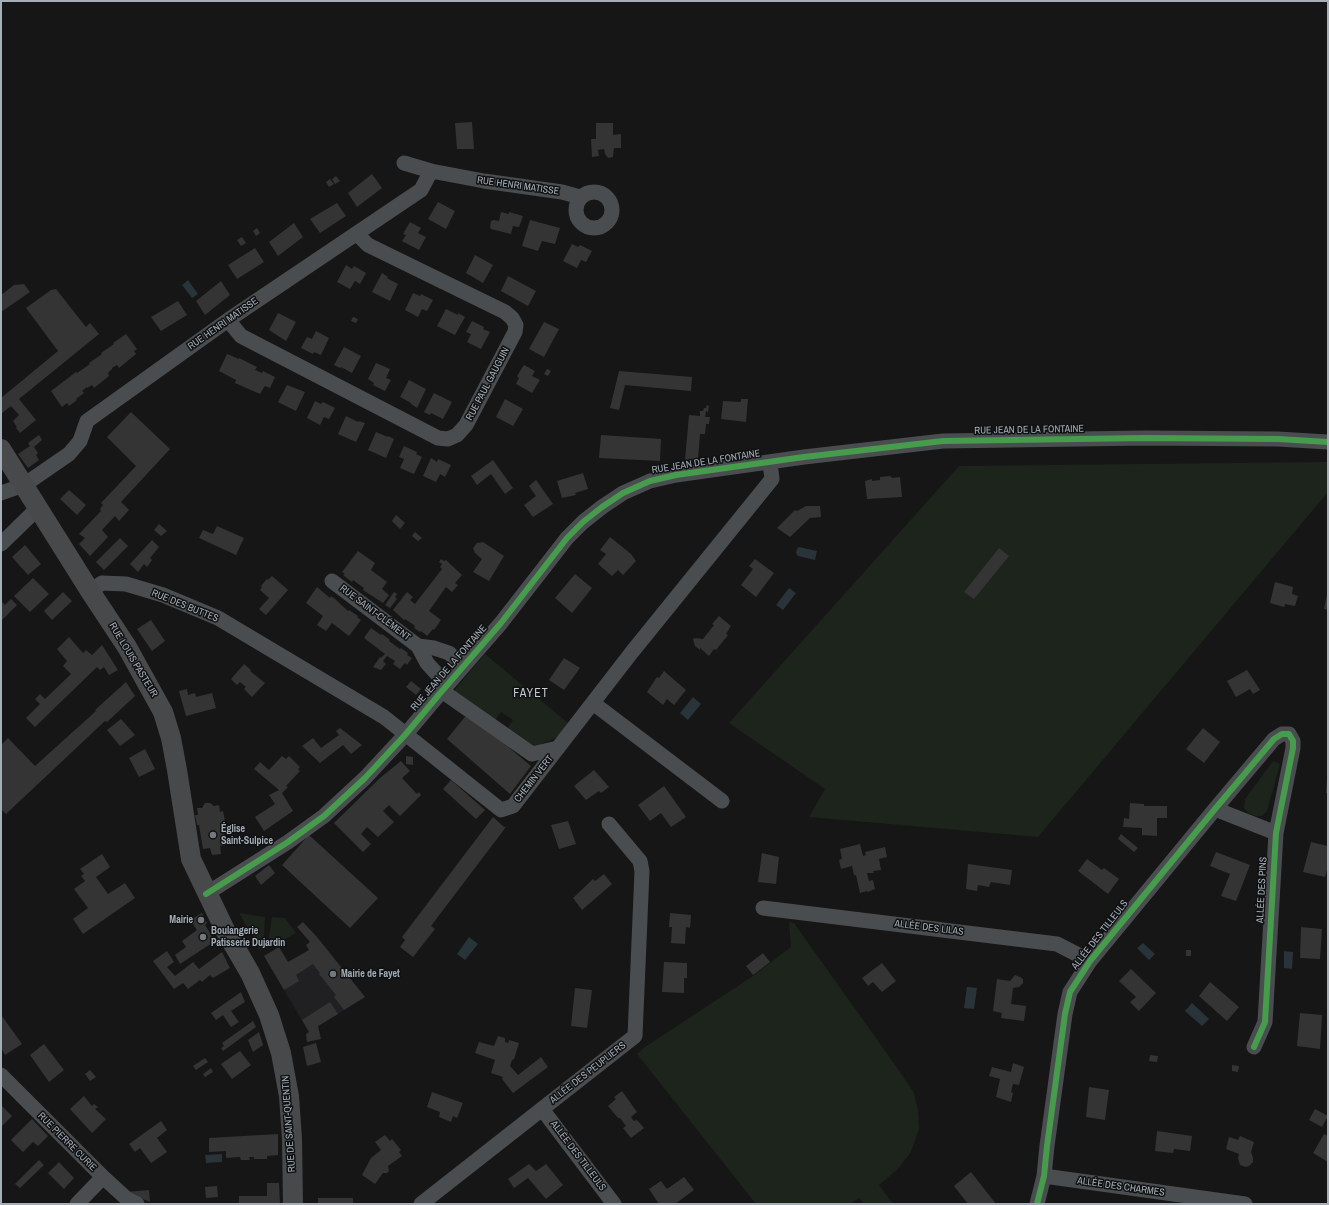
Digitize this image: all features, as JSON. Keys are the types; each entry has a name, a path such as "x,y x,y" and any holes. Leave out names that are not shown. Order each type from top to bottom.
{"main road":[{"name":"RUE LOUIS PASTEUR","path":"1,449 127,647 163,712 171,738 191,859 206,894"},
{"name":"RUE DE SAINT-QUENTIN","path":"206,894 224,930 250,973 269,1015 281,1053 289,1096 292,1139 293,1204"}],"street":[{"name":"RUE HENRI MATISSE","path":"404,163 431,171 484,182 562,192 580,197"},
{"name":"RUE HENRI MATISSE","path":"1,493 24,486 69,454 80,441 87,421 228,320 421,190 431,171"},
{"name":"RUE PAUL GAUGUIN","path":"228,320 241,336 438,438 448,439 457,435 466,425 515,332 516,325 512,318 505,312 368,245 357,234"},
{"name":"RUE JEAN DE LA FONTAINE","path":"206,894 288,842 324,816 365,778 405,735 501,623 567,538 583,522 602,507 623,493 650,481 676,475 770,463 804,457 943,441 1146,438 1278,439 1328,442"},
{"name":"CHEMIN VERT","path":"405,735 434,756 501,810 513,806 632,652 772,479 770,463"},
{"path":"1,544 38,508"},
{"name":"RUE SAINT-CLÉMENT","path":"332,581 418,646 427,663 445,688 532,754 558,748"},
{"name":"RUE DES BUTTES","path":"90,591 102,583 126,584 163,595 218,618 384,717 405,735"},
{"name":"RUE SAINT-CLÉMENT","path":"418,646 434,648 449,653 463,666"},
{"path":"593,703 722,801"},
{"name":"ALLÉE DES TILLEULS","path":"1037,1204 1044,1176 1065,1014 1070,992 1090,961 1274,739 1282,734 1289,734"},
{"name":"ALLÉE DES PINS","path":"1254,1048 1265,1022 1276,833 1293,748 1293,741 1289,734"},
{"path":"1215,809 1276,833"},
{"name":"ALLÉE DES PEUPLIERS","path":"421,1204 635,1036 642,871 640,862 609,824"},
{"name":"ALLÉE DES LILAS","path":"763,908 1057,944 1090,961"},
{"name":"RUE PIERRE CURIE","path":"1,1075 103,1177 127,1199 137,1204"},
{"name":"ALLÉE DES TILLEULS","path":"542,1109 614,1204"},
{"name":"ALLÉE DES CHARMES","path":"1044,1176 1245,1204"},
{"path":"77,1204 103,1177"}],"shaded area":[{"path":"188,280 198,294 192,298 182,285"},
{"path":"1328,462 1328,492 1038,837 809,817 825,789 729,723 959,466"},
{"path":"799,547 817,551 815,560 798,556 796,553"},
{"path":"789,588 796,593 783,610 776,605"},
{"path":"485,654 568,723 560,736 531,749 506,730 513,720 501,712 494,722 452,693"},
{"path":"693,697 701,704 688,720 680,713"},
{"path":"1273,761 1280,764 1267,811 1262,816 1255,816 1248,813 1244,808 1245,799"},
{"path":"239,913 265,917 263,950 259,949"},
{"path":"272,917 285,918 296,933 267,949"},
{"path":"789,922 794,923 914,1093 918,1110 919,1129 911,1152 897,1170 879,1185 893,1204 864,1204 859,1198 850,1204 756,1204 637,1054 645,1047 750,978 791,947"},
{"path":"469,937 478,944 465,960 457,954"},
{"path":"1143,943 1155,954 1149,960 1137,948"},
{"path":"1284,951 1293,952 1292,969 1284,968"},
{"path":"328,952 365,997 309,1032 284,990 296,975"},
{"path":"967,987 977,988 974,1009 964,1008"},
{"path":"1192,1003 1209,1019 1202,1026 1185,1011"},
{"path":"222,1154 222,1162 206,1163 205,1155"}],"building":[{"path":"472,122 474,149 457,149 455,123"},
{"path":"596,123 613,123 613,135 621,134 621,148 614,148 613,157 608,158 604,149 598,150 599,156 592,157 591,139 596,139"},
{"path":"372,174 382,188 357,207 348,193"},
{"path":"336,176 340,181 335,184 332,179"},
{"path":"330,179 334,184 329,187 326,182"},
{"path":"438,202 455,211 446,229 428,219"},
{"path":"337,203 346,216 320,233 310,219"},
{"path":"501,212 509,214 509,212 523,216 519,227 513,226 511,234 491,229 490,227 491,221 499,221"},
{"path":"530,220 560,228 555,244 542,241 538,251 522,246"},
{"path":"410,222 421,228 418,233 426,237 419,250 402,241 406,235 403,234"},
{"path":"294,223 303,237 278,256 269,242"},
{"path":"257,228 260,233 256,236 253,231"},
{"path":"242,237 246,243 241,246 237,240"},
{"path":"572,244 578,247 580,245 592,251 586,262 581,260 577,268 563,261"},
{"path":"255,248 264,262 237,279 228,265"},
{"path":"475,255 493,265 483,283 466,273"},
{"path":"346,265 352,269 354,266 366,273 360,284 355,281 350,289 337,282"},
{"path":"382,273 388,277 387,278 398,284 390,301 372,292"},
{"path":"508,276 536,291 528,306 501,291"},
{"path":"221,281 230,295 205,315 196,301"},
{"path":"24,284 30,292 1,312 1,295 14,285"},
{"path":"56,289 86,327 90,323 99,334 19,399 36,420 20,433 13,421 19,415 11,406 1,414 1,398 58,351 26,308 51,290"},
{"path":"413,293 420,296 421,294 433,300 427,311 422,309 418,317 405,310"},
{"path":"178,301 187,315 161,331 151,317"},
{"path":"446,309 465,317 455,335 437,326"},
{"path":"278,313 296,322 286,341 269,330"},
{"path":"353,317 358,319 356,323 351,321"},
{"path":"472,321 490,332 481,349 467,342 471,334 466,332"},
{"path":"544,322 559,329 544,357 529,349"},
{"path":"316,331 329,338 321,355 314,352 313,354 301,348 307,337 312,339"},
{"path":"126,334 137,349 134,351 136,354 119,368 117,365 112,368 108,373 109,376 94,388 92,385 87,387 82,391 84,393 69,406 67,403 62,407 51,391 76,372 77,373 90,364 89,363"},
{"path":"344,347 361,356 352,373 334,365"},
{"path":"227,354 257,367 255,370 262,373 263,371 275,377 270,388 265,386 260,394 235,383 236,380 219,371"},
{"path":"376,363 390,369 386,378 391,380 385,391 373,385 374,383 368,379"},
{"path":"524,365 535,371 532,376 540,380 532,393 516,384 519,378 517,376"},
{"path":"547,369 551,371 548,376 544,374"},
{"path":"619,371 692,377 691,391 625,385 619,410 610,408"},
{"path":"409,380 426,389 417,408 400,397"},
{"path":"287,385 305,392 296,411 278,402"},
{"path":"434,393 452,402 443,419 431,413 430,415 424,412"},
{"path":"505,399 523,409 513,426 496,417"},
{"path":"741,399 748,399 746,422 721,419 723,401 741,402"},
{"path":"315,401 321,404 323,402 335,408 329,419 324,417 320,425 307,418"},
{"path":"707,405 709,406 708,412 706,411 705,417 710,417 709,424 706,424 705,434 700,434 698,459 685,460 689,415 700,416 700,411 703,411"},
{"path":"131,412 170,449 121,502 129,510 119,521 115,516 102,530 108,537 90,556 79,544 85,538 79,534 101,511 100,509 103,505 101,503 136,466 107,437"},
{"path":"346,416 358,422 365,423 356,442 338,434"},
{"path":"376,432 394,439 386,458 368,450"},
{"path":"39,435 42,440 34,447 38,453 36,455 39,460 28,468 18,454 30,446 28,443"},
{"path":"601,435 661,439 660,461 599,458"},
{"path":"404,446 417,452 416,454 422,457 414,474 400,468 404,459 399,457"},
{"path":"431,458 437,462 438,459 451,465 445,477 440,474 436,482 423,476"},
{"path":"493,460 513,488 505,494 491,474 477,485 471,476"},
{"path":"583,473 588,489 575,493 576,495 562,498 557,481"},
{"path":"890,476 892,478 900,477 902,497 867,499 865,481 872,479 872,481 880,480 880,477"},
{"path":"536,480 553,504 533,517 524,505 536,496 529,486"},
{"path":"69,490 86,505 77,515 60,499"},
{"path":"806,506 820,506 821,517 810,518 790,537 777,528 795,510 797,511"},
{"path":"396,515 405,523 400,529 392,521"},
{"path":"159,524 167,531 161,536 154,530"},
{"path":"217,526 244,538 236,555 199,538 203,530 213,534"},
{"path":"415,532 422,538 418,541 412,536"},
{"path":"610,537 631,554 636,561 623,575 618,570 612,576 598,564 606,554 600,550"},
{"path":"120,538 128,546 104,570 96,562"},
{"path":"152,540 159,547 150,558 152,560 147,567 144,564 138,572 130,564"},
{"path":"483,542 504,556 489,581 473,572 482,559 475,553 473,548 477,543"},
{"path":"25,545 41,564 28,575 12,557"},
{"path":"999,548 1009,556 974,599 964,592"},
{"path":"358,551 375,563 371,570 387,582 382,589 389,595 383,603 363,590 364,588 353,580 352,582 343,575 345,574 342,572"},
{"path":"441,559 444,561 446,560 462,575 455,583 458,585 452,592 446,587 429,611 441,620 434,630 433,629 427,636 414,628 415,626 405,619 404,620 393,610 407,592 413,597 410,600 415,604 442,569 440,567 442,564 439,562"},
{"path":"755,559 774,573 756,597 741,585 753,569 749,566"},
{"path":"575,574 592,588 572,613 555,598"},
{"path":"272,576 288,590 266,615 259,609 269,598 260,590 262,587 261,586 267,579 268,580"},
{"path":"33,578 49,594 30,612 14,596"},
{"path":"1275,582 1293,587 1292,594 1298,596 1295,606 1285,604 1284,607 1270,603"},
{"path":"317,587 330,598 331,596 335,599 348,611 349,610 358,616 357,617 361,620 349,636 332,623 326,631 317,625 323,616 306,603"},
{"path":"63,592 72,601 52,620 44,611"},
{"path":"394,592 397,594 395,597 397,599 390,608 385,605"},
{"path":"1327,594 1328,595 1328,610 1324,609"},
{"path":"11,599 17,605 1,621 1,601 5,605"},
{"path":"719,616 731,626 726,634 728,635 709,656 700,648 700,650 695,646 693,639 703,639"},
{"path":"151,620 165,641 152,651 137,629"},
{"path":"371,628 408,653 407,655 412,658 407,665 405,663 400,669 393,664 395,661 387,656 383,661 386,664 381,670 373,667 380,657 381,658 385,654 364,638"},
{"path":"69,637 83,653 86,650 92,655 102,645 118,670 109,675 104,667 100,670 97,667 35,727 26,718 40,704 35,699 40,694 45,699 71,674 63,666 67,661 57,649"},
{"path":"564,658 580,668 564,690 549,680"},
{"path":"244,664 265,683 252,697 244,689 246,687 240,682 237,685 231,679"},
{"path":"1247,670 1260,690 1253,694 1250,689 1236,697 1227,681"},
{"path":"664,671 686,690 674,705 667,699 663,705 647,692 657,677 659,678"},
{"path":"411,681 421,689 416,695 406,687"},
{"path":"126,682 135,696 107,722 105,721 6,814 1,809 1,745 8,738 35,766"},
{"path":"187,689 188,695 195,693 196,697 212,693 216,708 186,716 179,691"},
{"path":"468,713 531,766 510,794 447,739"},
{"path":"121,719 135,735 120,746 107,730"},
{"path":"340,728 362,745 351,754 343,745 320,763 302,746 313,738 321,748 339,735 336,731"},
{"path":"1203,728 1220,742 1204,763 1186,749"},
{"path":"145,749 155,769 139,777 129,758"},
{"path":"282,756 286,759 289,756 300,767 298,769 300,771 286,786 288,787 282,793 293,811 264,831 255,817 275,804 269,795 279,790 254,769 260,762 269,770"},
{"path":"406,756 413,757 413,765 406,764"},
{"path":"401,761 410,771 402,778 417,794 419,792 421,795 400,816 389,805 383,811 394,822 378,837 367,827 361,834 371,844 363,852 334,823 380,778"},
{"path":"594,770 609,787 601,793 599,791 586,800 574,786"},
{"path":"1327,779 1328,793 1326,793"},
{"path":"451,780 485,810 476,819 443,789"},
{"path":"664,786 686,817 671,827 661,813 650,821 638,805"},
{"name":"Église Saint-Sulpice","path":"205,803 210,803 214,806 219,805 220,812 223,811 225,821 222,821 226,845 220,846 221,854 212,855 210,848 203,849 199,825 197,825 195,815 198,815 197,808 202,808"},
{"path":"1130,803 1144,804 1144,806 1167,806 1167,818 1157,818 1157,836 1142,835 1142,828 1123,827 1124,818 1129,819"},
{"path":"493,817 504,827 506,827 431,926 435,929 413,957 400,947 405,940 402,937"},
{"path":"568,821 576,844 559,849 551,825"},
{"path":"1121,834 1138,848 1134,852 1118,839"},
{"path":"309,835 378,898 350,928 282,865"},
{"path":"1311,842 1328,846 1328,867 1325,877 1303,872"},
{"path":"860,844 863,856 866,855 865,852 885,847 887,857 879,859 881,870 873,871 874,873 867,873 869,881 873,880 875,889 860,893 856,875 854,875 852,866 841,869 839,860 842,859 840,849"},
{"path":"1216,852 1250,865 1236,901 1221,896 1230,874 1210,866"},
{"path":"762,853 779,857 776,884 758,882"},
{"path":"102,854 110,867 96,877 108,894 125,883 135,898 83,934 73,919 88,908 74,889 85,881 81,876 84,874 80,869"},
{"path":"1087,859 1102,870 1104,868 1119,879 1108,894 1078,871"},
{"path":"968,864 1012,870 1010,885 991,882 989,887 978,885 977,891 966,889"},
{"path":"269,865 275,873 261,885 255,876"},
{"path":"604,874 612,884 582,910 573,898 593,879 595,881"},
{"path":"202,913 207,923 205,925 215,941 180,964 175,955 186,947 182,941 197,930 190,920"},
{"path":"670,913 691,915 690,928 686,927 685,944 671,943 672,927 669,927"},
{"name":"Mairie de Fayet","path":"303,922 317,937 365,997 344,1010 334,997 336,995 313,964 296,975 299,981 284,990 264,956 279,947 288,962 309,950 306,945 310,942 297,927"},
{"path":"1301,927 1322,929 1320,959 1300,958"},
{"path":"1186,950 1191,950 1191,956 1186,956"},
{"path":"167,951 174,962 167,967 175,976 193,962 199,969 222,952 230,968 213,978 210,975 202,982 200,980 188,989 183,983 174,989 153,961"},
{"path":"763,953 770,962 753,975 746,966"},
{"path":"664,962 687,963 687,978 684,978 684,993 662,992"},
{"path":"882,963 896,981 882,992 873,982 868,986 862,978"},
{"path":"1131,969 1156,993 1139,1011 1130,1002 1136,997 1119,981"},
{"path":"1015,975 1023,979 1023,983 1019,987 1013,988 1011,1004 1026,1006 1024,1021 1001,1018 1002,1013 993,1011 997,979 1010,981"},
{"path":"1210,982 1239,1007 1227,1021 1199,996"},
{"path":"575,988 592,990 587,1028 571,1026"},
{"path":"241,992 245,1002 231,1011 239,1022 231,1027 223,1015 216,1020 211,1013"},
{"path":"330,1002 338,1014 318,1026 321,1039 307,1042 306,1034 309,1032 302,1020"},
{"path":"1300,1013 1322,1015 1320,1049 1297,1046"},
{"path":"2,1016 22,1044 5,1055 1,1048"},
{"path":"253,1021 256,1027 223,1051 221,1048 224,1046 222,1043"},
{"path":"259,1032 263,1045 253,1052 248,1040"},
{"path":"498,1036 505,1038 505,1042 508,1043 509,1040 519,1043 510,1066 518,1075 541,1057 548,1067 513,1093 502,1079 503,1077 491,1073 495,1060 475,1053 479,1042 494,1046"},
{"path":"316,1043 321,1062 307,1066 303,1047"},
{"path":"44,1044 64,1070 49,1082 30,1055"},
{"path":"240,1051 251,1065 232,1079 221,1064"},
{"path":"1150,1055 1158,1056 1157,1062 1149,1061"},
{"path":"205,1058 208,1062 196,1070 193,1066"},
{"path":"1013,1063 1024,1067 1019,1085 1013,1084 1011,1102 996,1097 1000,1079 989,1076 992,1067 1011,1072"},
{"path":"1232,1065 1239,1066 1238,1072 1232,1071"},
{"path":"211,1068 213,1072 205,1077 203,1074"},
{"path":"90,1070 96,1077 90,1081 85,1074"},
{"path":"1089,1087 1109,1090 1105,1120 1086,1117"},
{"path":"622,1091 637,1112 631,1117 634,1121 637,1120 644,1128 631,1138 623,1128 626,1126 608,1106 616,1099 614,1097"},
{"path":"432,1092 463,1103 457,1118 453,1116 451,1122 439,1117 440,1112 427,1107"},
{"path":"84,1096 92,1106 94,1104 98,1107 95,1109 106,1119 92,1133 70,1109"},
{"path":"1,1105 12,1116 1,1127"},
{"path":"1315,1109 1328,1116 1322,1127 1309,1120"},
{"path":"32,1119 48,1136 38,1146 33,1142 23,1152 11,1140"},
{"path":"161,1121 167,1130 157,1138 167,1152 151,1163 140,1148 135,1152 129,1144"},
{"path":"1157,1131 1192,1136 1190,1151 1174,1149 1173,1153 1155,1151"},
{"path":"278,1134 278,1155 267,1156 267,1159 254,1159 254,1157 249,1157 250,1160 241,1160 240,1157 226,1158 226,1151 209,1152 209,1138"},
{"path":"1324,1134 1328,1136 1328,1162 1313,1153"},
{"path":"385,1135 390,1141 392,1139 401,1150 399,1152 402,1156 388,1166 389,1171 387,1173 383,1173 375,1184 362,1175 371,1158 381,1150 375,1142"},
{"path":"1240,1136 1254,1142 1251,1152 1253,1162 1246,1167 1240,1165 1238,1158 1239,1154 1226,1149 1229,1137 1238,1140"},
{"path":"39,1160 44,1165 20,1188 15,1184"},
{"path":"59,1162 74,1178 64,1189 48,1173"},
{"path":"529,1164 536,1171 546,1164 563,1185 546,1199 528,1178 514,1188 508,1179"},
{"path":"971,1172 996,1204 968,1204 954,1186"},
{"path":"684,1177 694,1190 675,1204 659,1204 649,1189 661,1181 667,1189"},
{"path":"267,1183 279,1183 280,1204 239,1204 239,1196 267,1196"},
{"path":"217,1186 218,1197 206,1198 205,1187"},
{"path":"149,1190 150,1202 126,1192"},
{"path":"318,1198 353,1198 353,1204 318,1204"}],"cycle path":[{"path":"206,894 288,842 324,816 365,778 405,735 501,623 567,538 583,522 602,507 623,493 650,481 676,475 804,457 943,441 1145,438 1278,439 1328,442"},
{"path":"1037,1204 1044,1176 1065,1014 1070,992 1090,961 1274,739 1282,734 1289,734 1293,741 1293,748 1276,833 1265,1022 1254,1047"}],"place":[{"name":"Église Saint-Sulpice","path":"213,835"},
{"name":"Mairie","path":"201,920"},
{"name":"Boulangerie Patisserie Dujardin","path":"203,937"},
{"name":"Mairie de Fayet","path":"333,974"}],"district":[{"name":"FAYET","path":"531,694"}]}
